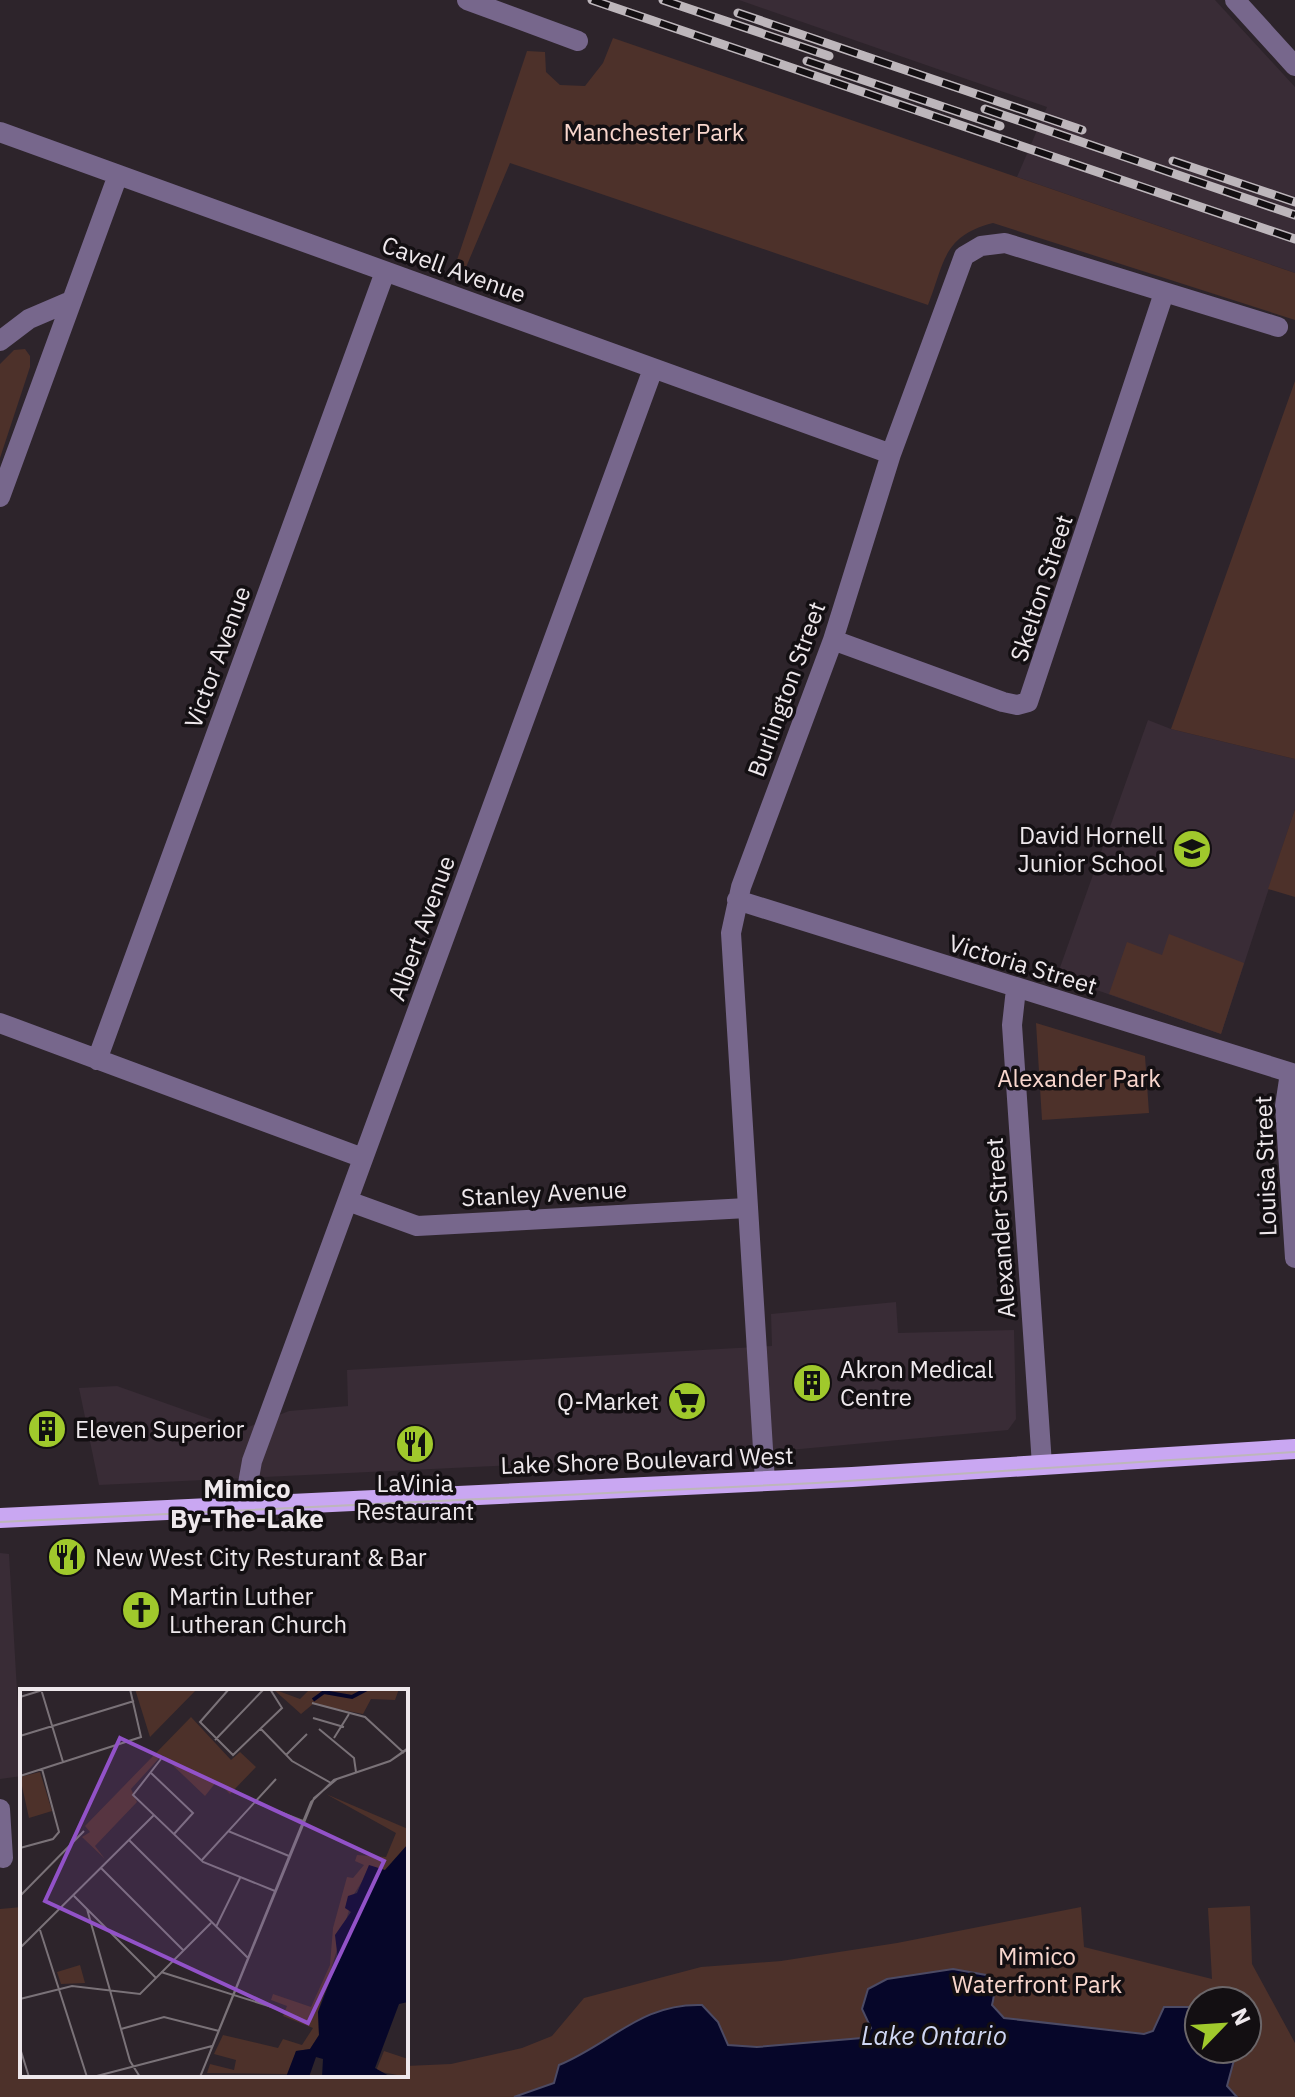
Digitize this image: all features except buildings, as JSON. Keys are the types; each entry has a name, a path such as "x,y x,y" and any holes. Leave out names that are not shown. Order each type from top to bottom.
{"main road":[{"name":"Lake Shore Boulevard West","path":"0,1518 765,1481 1295,1449"}],"street":[{"path":"467,0 578,41"},
{"path":"1235,0 1295,66"},
{"name":"Cavell Avenue","path":"0,132 891,454"},
{"path":"0,497 118,175"},
{"name":"Burlington Street","path":"765,1481 731,933 737,900 833,640 891,454 964,256 981,246 1005,243 1278,327"},
{"name":"Victor Avenue","path":"97,1060 385,272"},
{"name":"Skelton Street","path":"833,640 1003,702 1017,705 1028,702 1164,293"},
{"path":"0,341 29,319 71,301"},
{"name":"Albert Avenue","path":"244,1506 252,1461 653,369"},
{"name":"Victoria Street","path":"737,900 1292,1073"},
{"name":"Alexander Street","path":"1016,989 1012,1025 1042,1465"},
{"path":"0,1023 363,1158"},
{"name":"Louisa Street","path":"1292,1073 1285,1106 1295,1258"},
{"name":"Stanley Avenue","path":"348,1201 417,1226 747,1208"},
{"path":"0,1809 3,1858"}],"shaded area":[{"path":"739,0 1215,0 1295,87 1295,273 1017,177 1047,107"},
{"name":"David Hornell Junior School","path":"1148,720 1171,729 1295,759 1295,809 1221,1034 1057,976"},
{"path":"896,1302 898,1333 1014,1330 1016,1419 1008,1430 745,1454 99,1485 79,1388 117,1386 241,1430 289,1411 348,1406 347,1370 772,1346 771,1314"},
{"path":"0,1553 9,1554 20,1776 0,1779"}],"green space":[{"name":"Manchester Park","path":"613,38 1295,273 1295,320 993,223 977,228 955,243 943,263 928,305 510,163 464,272 454,269 527,51 545,52 546,72 560,85 585,86 603,63"},
{"path":"25,349 30,356 30,367 0,458 0,364 14,350"},
{"path":"1295,381 1295,759 1171,729"},
{"path":"1295,809 1295,897 1268,889"},
{"path":"1169,934 1244,963 1221,1034 1109,994 1127,942 1162,955"},
{"name":"Alexander Park","path":"1036,1023 1145,1056 1149,1113 1042,1120"},
{"name":"Mimico Waterfront Park","path":"1250,1906 1252,1964 1295,2043 1295,2097 1237,2097 1196,2065 1263,2065 1263,1985 1183,1985 1183,2055 1153,2031 1144,2034 1004,2018 996,2013 871,2028 862,2038 757,2047 728,2045 722,2035 557,2076 554,2083 514,2097 0,2097 0,1909 20,1907 20,2077 408,2077 408,2066 451,2064 522,2048 552,2036 584,1998 701,1967 781,1961 897,1943 1081,1907 1084,1947 1212,1979 1208,1908"}],"water":[{"name":"Lake Ontario","path":"953,1969 986,1975 994,1990 992,2005 1004,2018 1144,2034 1153,2031 1164,2007 1183,2007 1183,2065 1233,2065 1227,2086 1237,2097 514,2097 554,2083 559,2065 644,2017 681,2006 702,2005 718,2022 728,2045 757,2047 862,2038 871,2028 862,2009 868,1989 887,1979"}],"tram line":[{"path":"0,1522 816,1483 1295,1452"}],"railway":[{"path":"592,0 1295,239"},
{"path":"663,0 829,56"},
{"path":"738,13 1082,130"},
{"path":"807,61 1000,126"},
{"path":"985,109 1295,215"},
{"path":"1173,161 1295,202"}],"place":[{"name":"David Hornell Junior School","path":"1192,849"},
{"name":"Akron Medical Centre","path":"812,1383"},
{"name":"Q-Market","path":"687,1401"},
{"name":"Eleven Superior","path":"47,1429"},
{"name":"LaVinia Restaurant","path":"415,1444"},
{"name":"New West City Resturant & Bar","path":"67,1557"},
{"name":"Martin Luther Lutheran Church","path":"141,1610"}],"district":[{"name":"Mimico By-The-Lake","path":"247,1503"}]}
